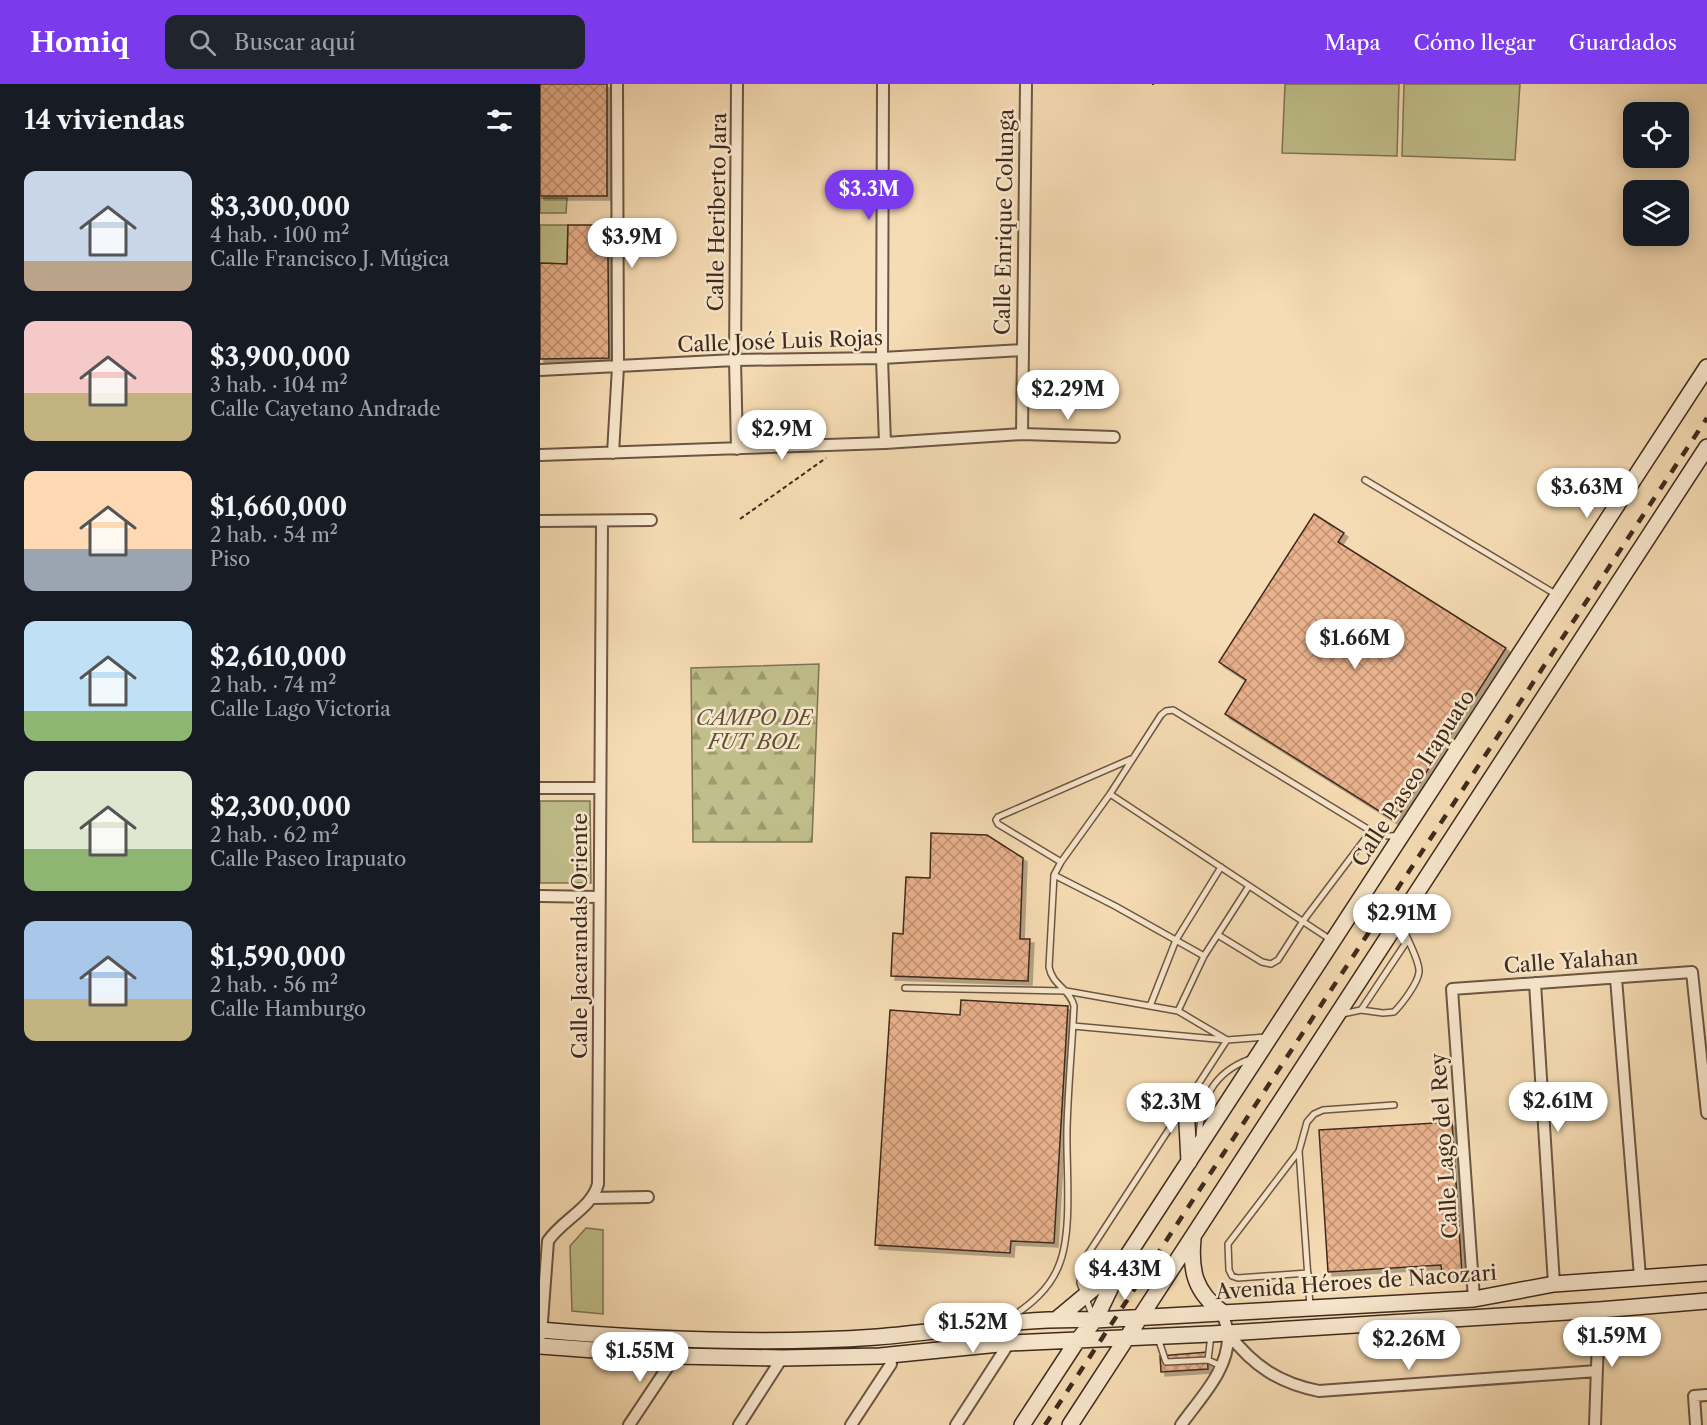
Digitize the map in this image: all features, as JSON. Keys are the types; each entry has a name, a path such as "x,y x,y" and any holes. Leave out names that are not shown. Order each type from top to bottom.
{"main road":[{"name":"Calle Paseo Irapuato","path":"1022,1425 1077,1341 1095,1320 1122,1264 1707,367"},
{"path":"1070,1425 1707,447"},
{"path":"1186,1104 1189,1162"},
{"path":"1194,1235 1192,1270 1208,1299 1222,1312"},
{"path":"1057,1318 1122,1264"},
{"name":"Avenida Héroes de Nacozari","path":"540,1338 805,1341 1057,1318 1095,1320 1474,1299 1554,1284 1707,1273"},
{"name":"Avenida Héroes de Nacozari","path":"540,1338 675,1356 783,1358 927,1353 1009,1343 1228,1333 1599,1310 1707,1300"},
{"path":"927,1353 951,1341 984,1334 1001,1324"}],"street":[{"path":"613,453 618,367 617,84"},
{"name":"Calle Heriberto Jara","path":"737,84 735,360 737,449"},
{"path":"884,84 882,358 885,443"},
{"name":"Calle Enrique Colunga","path":"1022,434 1026,84"},
{"name":"Calle José Luis Rojas","path":"540,370 735,360 882,358 1022,350"},
{"path":"540,455 885,443 1022,434 1114,438"},
{"path":"540,521 651,520"},
{"name":"Calle Jacarandas Oriente","path":"592,1198 598,1184 602,522"},
{"path":"540,788 600,788"},
{"path":"540,896 599,897"},
{"name":"Calle Yalahan","path":"1452,989 1692,972 1707,1113"},
{"path":"1616,978 1640,1277"},
{"path":"1535,983 1554,1284"},
{"name":"Calle Lago del Rey","path":"1452,989 1474,1299"},
{"path":"540,1338 549,1241 554,1231 592,1198 648,1197"},
{"path":"1595,1425 1599,1310"},
{"path":"1181,1425 1222,1367 1227,1352 1228,1333 1222,1312"},
{"path":"1228,1333 1250,1359 1275,1376 1298,1387 1319,1391 1598,1371"},
{"path":"956,1425 1009,1343"},
{"path":"629,1425 675,1356"},
{"path":"739,1425 783,1358"},
{"path":"851,1425 891,1364"},
{"path":"1699,1421 1694,1396 1707,1395"}],"lane":[{"path":"1365,480 1557,595"},
{"path":"1001,1324 1038,1297 1059,1267 1064,1251 1067,1131 1074,1006 1072,997 1050,975 1054,875 1161,715 1173,710 1381,836 1391,837 1401,834"},
{"path":"1061,862 998,824 996,820 998,817 1133,759"},
{"path":"1110,794 1332,941"},
{"path":"1218,935 1262,962 1271,964 1278,960 1303,921 1371,831"},
{"path":"1150,1006 1176,940 1221,867"},
{"path":"1054,875 1204,956"},
{"path":"1178,1011 1204,956 1249,886"},
{"path":"1337,1015 1361,1010 1394,1012 1401,1005 1419,972 1400,918"},
{"path":"1361,1010 1407,941"},
{"path":"905,988 1066,991 1178,1011 1227,1040"},
{"path":"1073,1026 1227,1040 1269,1037"},
{"path":"1095,1320 1080,1283 1084,1260 1227,1040"},
{"path":"1198,1147 1200,1121 1206,1095 1218,1078 1236,1064 1257,1057"},
{"path":"1308,1273 1238,1278 1232,1276 1228,1270 1228,1244 1299,1151 1308,1122 1314,1114 1323,1110 1394,1105"},
{"path":"1299,1151 1310,1307"},
{"path":"1208,1360 1211,1334"},
{"path":"1157,1336 1166,1362 1208,1360 1222,1367"}],"path":[{"path":"740,519 826,458"}],"green space":[{"path":"1285,84 1399,84 1397,156 1282,153"},
{"path":"1404,84 1520,84 1515,160 1402,156"},
{"path":"540,198 567,198 566,213 540,213"},
{"path":"540,225 568,225 567,264 540,263"},
{"name":"CAMPO DE FUT BOL","path":"819,664 812,842 693,842 691,668"},
{"path":"540,801 590,801 591,883 540,883"},
{"path":"586,1228 603,1230 603,1314 572,1311 570,1246"}],"building":[{"path":"540,84 607,84 607,196 540,196"},
{"path":"568,225 610,225 609,358 540,359 540,263 567,264"},
{"path":"1314,514 1344,533 1338,542 1506,648 1395,821 1225,714 1246,680 1219,662"},
{"path":"931,833 987,835 1023,858 1020,939 1030,939 1028,981 891,976 893,933 903,934 906,877 930,878"},
{"path":"961,1000 1068,1006 1054,1243 1011,1241 1010,1253 875,1245 890,1010 960,1015"},
{"path":"1452,1122 1462,1273 1442,1274 1441,1265 1328,1272 1319,1130"},
{"path":"1207,1352 1208,1369 1161,1372 1160,1356"}],"railway":[{"path":"1045,1425 1707,418"}]}
